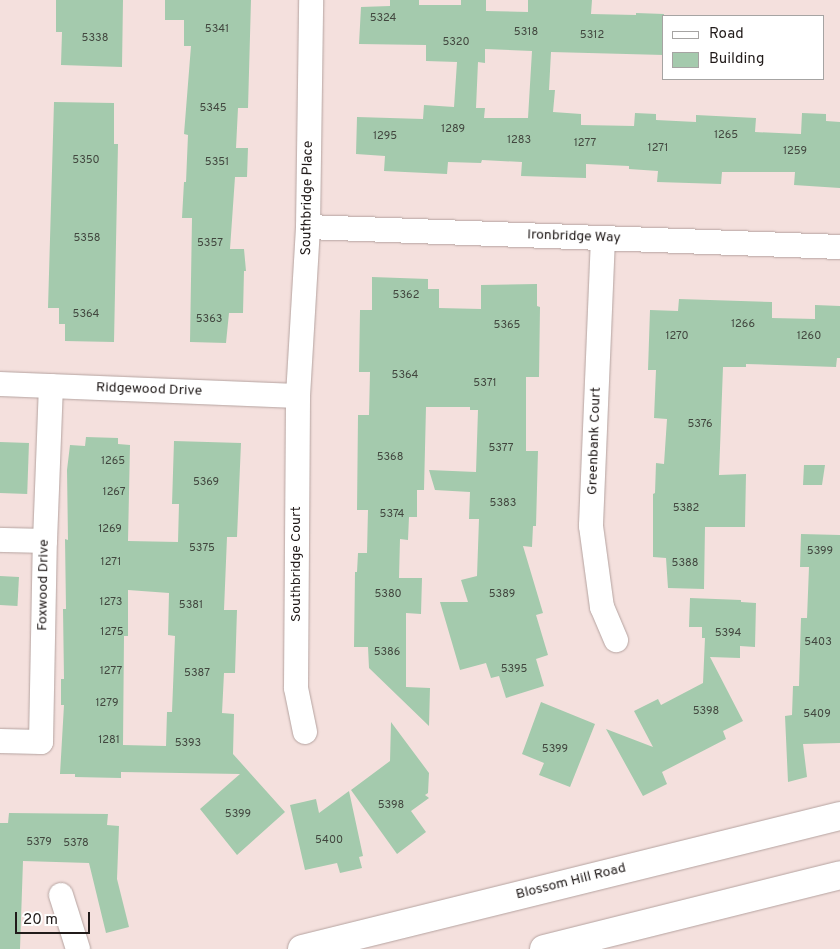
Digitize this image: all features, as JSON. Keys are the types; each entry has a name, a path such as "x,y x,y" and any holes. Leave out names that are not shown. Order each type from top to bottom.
{"main road":[{"name":"Blossom Hill Road","path":"302,949 840,816"},
{"path":"544,949 836,878"}],"street":[{"name":"Southbridge Place","path":"298,396 308,227 311,0"},
{"name":"Ironbridge Way","path":"308,227 840,247"},
{"name":"Greenbank Court","path":"603,238 591,526 602,607 616,640"},
{"name":"Ridgewood Drive","path":"0,384 298,396"},
{"name":"Foxwood Drive","path":"0,741 41,742 45,541 51,386"},
{"name":"Southbridge Court","path":"298,396 296,688 305,732"},
{"path":"0,540 45,541"},
{"path":"61,895 78,949"}],"building":[{"path":"56,0 123,0 122,67 61,65 62,32 56,32"},
{"path":"165,0 251,0 248,108 238,108 236,148 248,148 247,177 235,177 230,249 244,249 246,271 244,271 243,313 229,313 226,343 190,342 192,218 182,218 188,135 184,134 191,46 184,46 184,20 165,20"},
{"path":"390,0 419,0 419,5 461,5 461,0 486,0 486,11 528,12 528,0 592,0 591,14 664,14 662,15 662,55 551,52 549,90 555,90 553,112 581,114 581,125 634,126 635,113 656,114 656,120 696,122 696,115 756,118 755,132 801,134 802,113 826,114 826,121 840,122 840,188 794,185 795,172 722,172 721,184 657,182 658,171 629,169 629,166 586,164 586,178 521,176 522,162 482,160 481,163 448,162 447,174 384,171 385,156 356,154 357,117 423,119 424,105 454,107 457,62 426,61 426,45 359,44 361,7 390,6","holes":["485,49 532,51 528,118 484,118 485,108 476,108 478,62 485,63"]},
{"path":"54,102 114,103 114,144 118,144 114,342 65,341 65,324 59,324 59,308 48,308"},
{"path":"372,277 428,279 428,289 439,289 439,308 481,309 481,285 537,284 537,306 540,307 539,377 526,377 526,451 538,451 536,526 533,526 532,547 523,546 543,613 536,615 548,655 536,659 544,686 506,698 499,676 491,678 486,663 460,670 440,602 468,602 461,580 477,576 479,519 469,519 470,492 435,490 429,470 476,472 478,410 470,410 470,407 426,407 424,490 417,490 417,517 409,517 408,540 400,539 399,578 422,578 421,614 406,613 406,687 430,688 429,726 369,668 368,647 354,647 355,572 357,572 358,553 367,553 368,510 357,510 358,415 369,415 370,372 359,372 360,310 372,310"},
{"path":"679,299 772,302 772,318 815,319 815,305 840,306 840,358 837,358 836,367 746,364 746,367 723,367 719,475 746,474 745,527 705,527 704,589 668,588 666,558 653,557 653,494 655,493 656,463 664,464 667,419 654,418 656,370 648,370 650,310 678,311"},
{"path":"86,437 118,438 118,444 130,445 128,541 178,542 179,504 172,504 174,441 241,443 237,537 227,537 224,610 237,610 235,673 224,673 222,713 234,714 233,754 285,812 237,855 200,809 240,774 121,772 121,778 75,777 75,774 60,774 64,705 61,705 61,679 64,679 63,609 66,609 65,539 68,540 67,470 70,445 85,446","holes":["128,590 169,593 168,635 175,636 172,712 167,712 166,746 123,745 124,636 128,636"]},
{"path":"0,442 29,443 27,494 0,493"},
{"path":"804,465 825,465 822,485 803,485"},
{"path":"801,534 840,535 840,743 803,744 807,777 788,782 785,716 792,715 793,686 799,686 801,618 807,618 809,567 800,567"},
{"path":"0,576 19,577 17,606 0,605"},
{"path":"690,598 741,600 741,602 756,603 755,647 740,646 740,658 710,657 743,721 723,731 726,739 662,772 667,784 643,796 606,729 653,747 634,711 658,699 661,705 703,683 705,638 702,638 702,627 689,627"},
{"path":"541,702 595,724 570,787 539,775 544,763 522,754"},
{"path":"391,722 429,773 428,793 425,795 429,798 411,811 426,832 397,854 351,790 390,761"},
{"path":"349,791 363,856 359,857 362,868 340,873 337,863 305,870 290,805 316,799 319,813"},
{"path":"9,813 108,814 107,825 119,826 117,879 129,927 106,933 89,863 23,861 20,949 0,949 0,823 8,823"}]}
